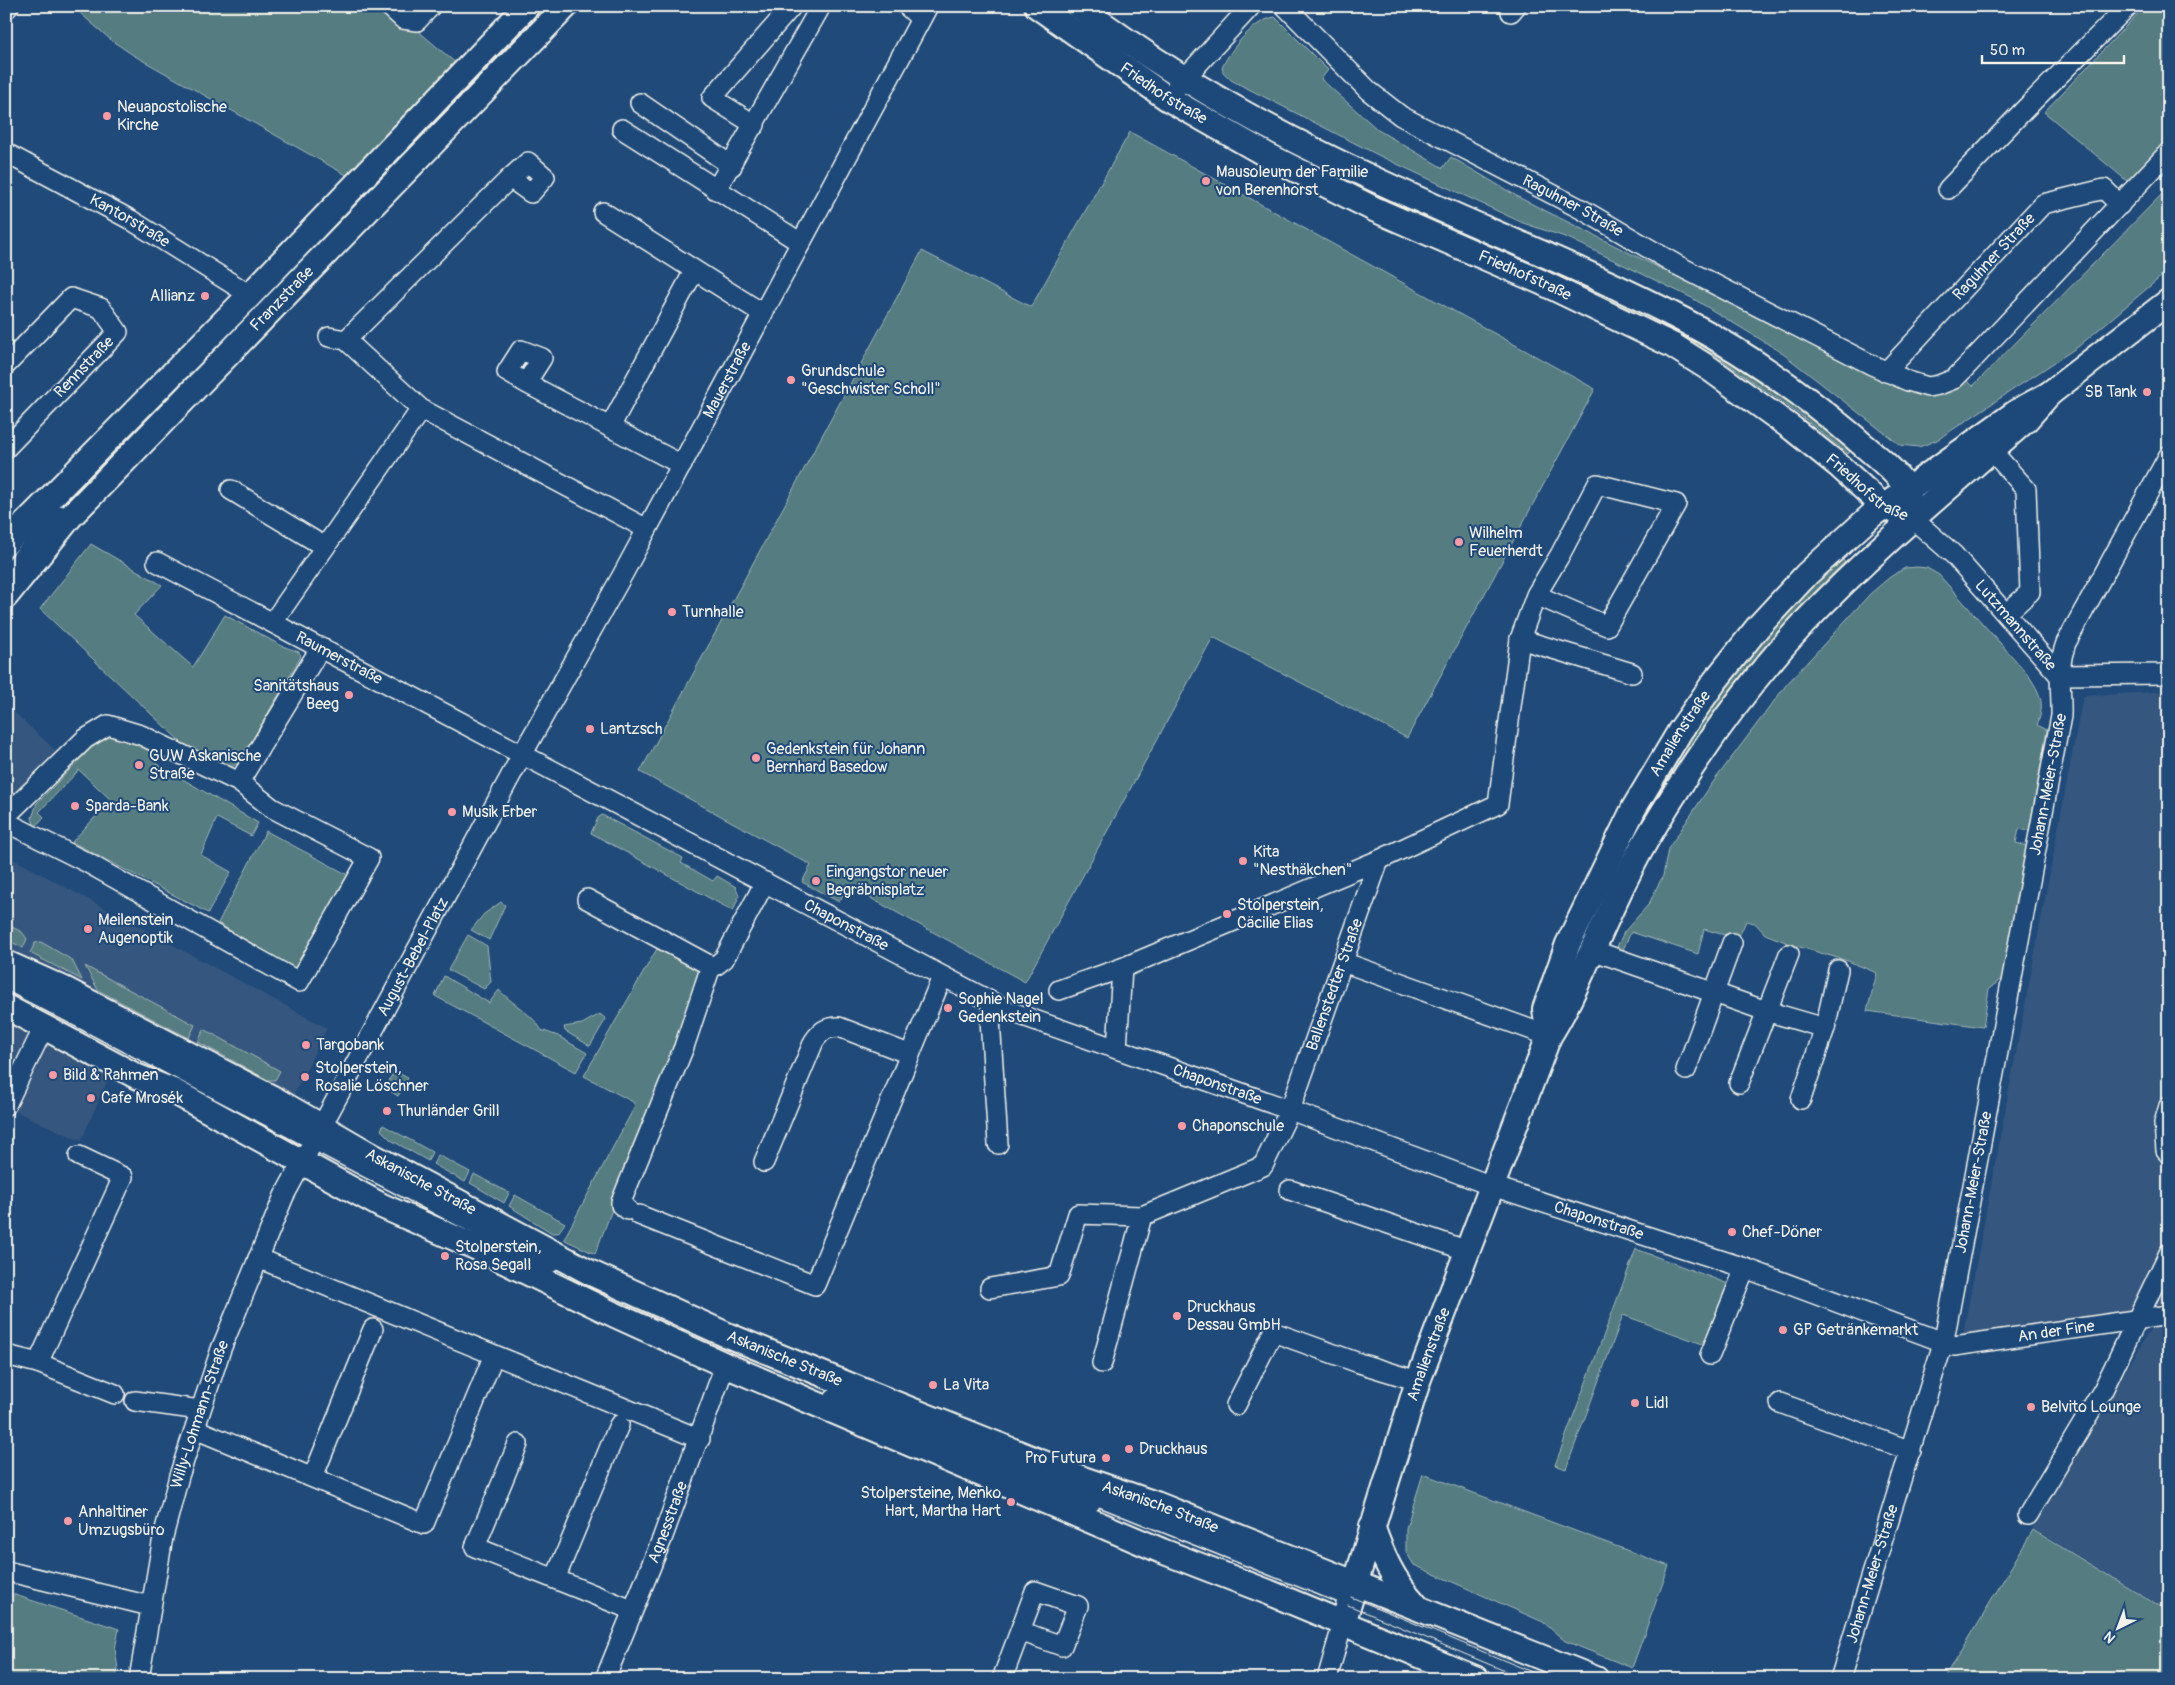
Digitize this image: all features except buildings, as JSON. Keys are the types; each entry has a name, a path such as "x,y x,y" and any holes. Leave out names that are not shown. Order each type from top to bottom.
{"main road":[{"name":"Franzstraße","path":"6,543 250,294 527,6"},
{"name":"Franzstraße","path":"6,596 36,556 80,507 566,6"},
{"name":"Friedhofstraße","path":"1037,6 1166,98 1208,124 1319,182 1550,286 1672,345 1710,369 1793,428 1838,465 1883,506 1913,519"},
{"name":"Friedhofstraße","path":"1078,6 1184,79 1328,158 1609,283 1687,322 1776,376 1823,411 1875,455 1906,488 1913,519"},
{"path":"1906,488 2018,411 2049,394 2169,301"},
{"path":"1913,519 2026,420 2049,394"},
{"name":"Amalienstraße","path":"1549,1036 1545,1009 1568,944 1634,808 1676,737 1715,681 1781,601 1834,548 1906,488"},
{"name":"Amalienstraße","path":"1349,1602 1418,1381 1549,1036 1564,1013 1592,950 1653,829 1688,774 1734,710 1803,624 1853,573 1913,519"},
{"name":"Askanische Straße","path":"6,962 101,1008 276,1100 311,1144 382,1206 468,1244 613,1314 725,1365 1162,1551 1349,1602 1417,1607 1596,1679"},
{"name":"Askanische Straße","path":"6,1007 136,1076 173,1091 311,1144 369,1154 554,1254 727,1335 1083,1479 1156,1504 1349,1602 1401,1649 1477,1679"},
{"path":"1372,1526 1388,1568 1398,1586 1417,1607"}],"street":[{"path":"6,9 9,6"},
{"path":"389,6 404,19 417,21 431,6"},
{"path":"6,560 75,485 539,6"},
{"path":"6,577 40,535 551,6"},
{"path":"754,125 712,98 792,6"},
{"path":"716,190 732,166 821,6"},
{"path":"907,6 924,13"},
{"path":"1166,98 1251,6"},
{"name":"Raguhner Straße","path":"1285,6 1368,91 1401,116 1583,210 1677,265 1886,372 1928,387 1954,379 2169,152"},
{"path":"1948,189 2025,108 2128,6"},
{"name":"Mauerstraße","path":"523,753 647,530 924,13"},
{"path":"640,102 732,166"},
{"path":"622,128 800,243"},
{"name":"Kantorstraße","path":"6,153 135,212 250,294"},
{"path":"510,178 337,339 421,409 647,530"},
{"name":"Raguhner Straße","path":"1886,372 2043,204 2104,189 2120,205"},
{"path":"603,212 762,313"},
{"path":"610,427 694,271"},
{"name":"Rennstraße","path":"6,365 71,298 101,308 118,332 6,448"},
{"path":"526,383 682,465"},
{"path":"273,622 421,409"},
{"path":"1991,450 2026,489 2030,592 2006,614"},
{"path":"2059,675 2060,658 2066,643 2169,454"},
{"path":"1059,990 1122,968 1379,860 1498,804 1520,639 1536,595 1560,555 1596,484 1676,504 1607,626 1536,595"},
{"path":"231,490 325,548"},
{"name":"Lutzmannstraße","path":"1913,519 1947,548 2059,675 2169,674"},
{"name":"Raumerstraße","path":"157,562 523,753"},
{"path":"1520,639 1632,673"},
{"path":"239,782 321,647"},
{"name":"Johann-Meier-Straße","path":"1840,1679 1944,1340 2061,716 2062,696 2059,675"},
{"path":"6,816 85,739 108,725 141,735 239,782 272,808 370,858 299,982 86,862 6,822"},
{"name":"Chaponstraße","path":"523,753 996,1006 1290,1110 1492,1186 1745,1268 1944,1340"},
{"name":"August-Bebel-Platz","path":"311,1144 523,753"},
{"name":"Ballenstedter Straße","path":"1142,1216 1263,1166 1290,1110 1379,860"},
{"path":"587,899 711,966 715,966 724,959 765,882"},
{"path":"1686,1070 1732,943"},
{"path":"1592,950 1715,994 1825,1028"},
{"path":"1739,1083 1789,954"},
{"path":"1343,962 1549,1036"},
{"path":"711,966 684,1047 621,1205 634,1213 815,1285 942,977"},
{"path":"1117,1049 1122,968"},
{"path":"1801,1099 1825,1028 1838,970"},
{"path":"6,978 311,1144"},
{"path":"6,990 311,1144"},
{"path":"996,1006 990,1019 998,1144"},
{"path":"6,1105 44,1027"},
{"path":"764,1162 814,1041 821,1031 830,1027 839,1027 909,1054"},
{"path":"2169,1106 2164,1123 2166,1151 2169,1154"},
{"name":"Willy-Lohmann-Straße","path":"139,1679 163,1537 179,1476 200,1410 221,1349 258,1258 284,1196 311,1144"},
{"path":"38,1363 123,1176 78,1156"},
{"path":"1290,1190 1468,1251"},
{"path":"990,1288 1059,1276 1078,1214 1142,1216 1102,1363"},
{"path":"2028,1515 2103,1390 2169,1254"},
{"path":"258,1258 700,1438"},
{"path":"1710,1355 1745,1268"},
{"name":"An der Fine","path":"1944,1340 1954,1346 2169,1314"},
{"path":"313,1478 373,1329"},
{"path":"1236,1405 1273,1332 1359,1363 1418,1381"},
{"path":"6,1354 38,1363 115,1394"},
{"path":"195,1429 424,1524 494,1355"},
{"name":"Agnesstraße","path":"605,1679 662,1539 725,1365"},
{"path":"135,1401 200,1410"},
{"path":"1780,1403 1911,1452"},
{"path":"555,1579 618,1425"},
{"path":"518,1444 475,1547 632,1610"},
{"path":"6,1571 150,1606"},
{"name":"Amalienstraße","path":"1327,1679 1349,1602"},
{"path":"1002,1679 1020,1631"}],"shaded area":[{"path":"2169,691 2169,1611 2032,1528 2162,1310 1963,1334 2083,696"},
{"path":"6,697 14,712 55,750 57,755 6,808"},
{"path":"6,855 327,1028 277,1128 123,1045 81,1141 6,1107"}],"green space":[{"path":"72,6 389,6 458,65 348,176 133,55 111,40"},
{"path":"2145,6 2169,6 2169,135 2133,186 2044,112"},
{"path":"1275,17 1328,70 1321,79 1378,130 1443,168 1451,157 1520,198 1897,387 1909,391 1925,394 1932,393 1965,379 1973,386 2169,187 2169,270 2079,346 1937,440 1919,447 1900,445 1778,350 1692,298 1568,238 1523,223 1380,156 1231,80 1223,72 1222,68 1231,52 1251,29 1267,19"},
{"path":"1222,111 1646,313 1643,319 1376,199 1218,118"},
{"path":"1130,132 1595,389 1407,738 1213,637 1025,982 848,886 839,902 802,882 811,865 640,772 922,251 1031,307"},
{"path":"1653,316 1721,352 1765,380 1852,449 1848,454 1804,418 1717,356 1650,322"},
{"path":"91,544 162,585 134,615 193,667 225,615 282,646 299,652 301,656 299,660 239,763 225,767 202,762 40,609"},
{"path":"1840,557 1845,562 1788,621 1736,683 1689,749 1647,820 1641,816 1671,764 1704,714 1740,665 1786,611"},
{"path":"1905,568 1927,568 1939,575 2027,673 2040,698 2041,710 2037,725 2047,730 2029,831 2019,829 2016,843 2027,846 2005,976 1989,989 1983,1027 1867,1011 1877,973 1848,961 1793,945 1765,934 1755,923 1746,921 1738,939 1704,929 1698,954 1631,932 1622,952 1616,949 1624,932 1649,904 1663,876 1668,849 1711,785 1787,684 1870,594 1890,577"},
{"path":"116,733 136,742 158,757 155,763 258,823 251,836 217,818 201,855 231,872 208,913 72,842 111,800 79,770 39,812 44,817 35,827 32,818 37,803 100,739"},
{"path":"602,815 683,858 681,863 713,881 717,876 736,887 739,896 733,911 591,833 598,818"},
{"path":"266,831 348,875 298,972 218,923"},
{"path":"501,902 505,905 489,940 471,930 484,914"},
{"path":"6,924 22,932 27,939 23,948 6,939"},
{"path":"468,935 487,946 491,982 484,989 448,970"},
{"path":"41,942 72,960 82,980 30,953 35,943"},
{"path":"658,947 696,968 700,981 595,1254 565,1240 565,1237 635,1106 633,1102 584,1076"},
{"path":"85,966 195,1025 189,1038 98,990"},
{"path":"444,976 489,1003 499,990 534,1020 541,1030 558,1036 587,1053 576,1072 435,996"},
{"path":"600,1014 606,1019 590,1046 565,1031 564,1027 582,1024"},
{"path":"204,1029 280,1071 275,1080 268,1080 198,1042"},
{"path":"394,1071 408,1078 398,1096 385,1088"},
{"path":"383,1125 432,1152 428,1161 391,1140 381,1130"},
{"path":"438,1155 470,1172 465,1182 433,1164"},
{"path":"474,1174 509,1193 504,1203 470,1183"},
{"path":"515,1195 565,1223 558,1233 552,1233 509,1206"},
{"path":"1636,1249 1731,1285 1708,1346 1623,1315 1566,1469 1555,1465"},
{"path":"1423,1474 1669,1566 1632,1668 1565,1641 1543,1622 1414,1565 1406,1552 1406,1528"},
{"path":"2033,1530 2169,1612 2169,1679 1945,1679"},
{"path":"6,1592 119,1629 115,1649 118,1669 116,1679 6,1679"}],"tram line":[{"path":"1351,1597 1549,1679"},
{"path":"1348,1605 1524,1679"}],"place":[{"name":"Neuapostolische Kirche","path":"107,116"},
{"name":"Mausoleum der Familie von Berenhorst","path":"1206,181"},
{"name":"Allianz","path":"205,296"},
{"name":"Grundschule \"Geschwister Scholl\"","path":"791,380"},
{"name":"SB Tank","path":"2147,392"},
{"name":"Wilhelm Feuerherdt","path":"1459,542"},
{"name":"Turnhalle","path":"672,612"},
{"name":"Sanitätshaus Beeg","path":"349,695"},
{"name":"Lantzsch","path":"590,729"},
{"name":"Gedenkstein für Johann Bernhard Basedow","path":"756,758"},
{"name":"GUW Askanische Straße","path":"139,765"},
{"name":"Sparda-Bank","path":"75,806"},
{"name":"Musik Erber","path":"452,812"},
{"name":"Kita \"Nesthäkchen\"","path":"1243,861"},
{"name":"Eingangstor neuer Begräbnisplatz","path":"816,881"},
{"name":"Stolperstein, Cäcilie Elias","path":"1227,914"},
{"name":"Meilenstein Augenoptik","path":"88,929"},
{"name":"Sophie Nagel Gedenkstein","path":"948,1008"},
{"name":"Targobank","path":"306,1045"},
{"name":"Bild & Rahmen","path":"53,1075"},
{"name":"Stolperstein, Rosalie Löschner","path":"305,1077"},
{"name":"Cafe Mrosék","path":"91,1098"},
{"name":"Thurländer Grill","path":"387,1111"},
{"name":"Chaponschule","path":"1182,1126"},
{"name":"Chef-Döner","path":"1732,1232"},
{"name":"Stolperstein, Rosa Segall","path":"445,1256"},
{"name":"Druckhaus Dessau GmbH","path":"1177,1316"},
{"name":"GP Getränkemarkt","path":"1783,1330"},
{"name":"La Vita","path":"933,1385"},
{"name":"Lidl","path":"1635,1403"},
{"name":"Belvito Lounge","path":"2031,1407"},
{"name":"Druckhaus","path":"1129,1449"},
{"name":"Pro Futura","path":"1106,1458"},
{"name":"Stolpersteine, Menko Hart, Martha Hart","path":"1011,1502"},
{"name":"Anhaltiner Umzugsbüro","path":"68,1521"}]}
